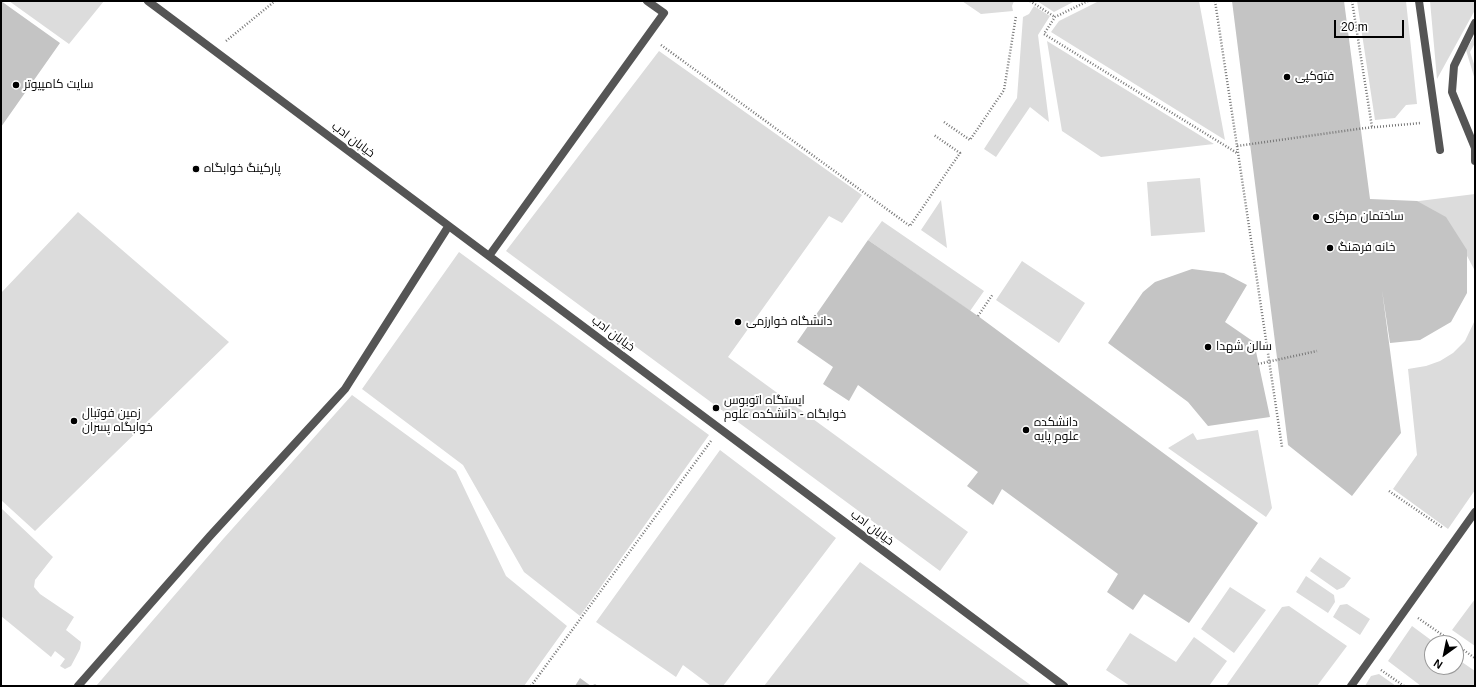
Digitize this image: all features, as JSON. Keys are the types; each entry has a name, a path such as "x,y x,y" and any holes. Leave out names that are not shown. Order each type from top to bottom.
{"lane":[{"name":"خیابان ادب","path":"148,1 448,227 489,256 1064,686"},
{"path":"489,256 664,13 647,1"},
{"path":"1419,1 1440,150"},
{"path":"1475,23 1454,66 1452,92 1475,148 1475,162"},
{"path":"78,686 210,536 345,389 448,227"},
{"path":"1351,686 1475,512"}],"path":[{"path":"214,50 276,1"},
{"path":"1030,1 1055,17"},
{"path":"1088,1 1055,17 1044,34 1238,153"},
{"path":"1215,1 1282,447"},
{"path":"1352,1 1372,127"},
{"path":"944,122 970,140 1004,90 1016,16"},
{"path":"655,41 910,226 960,154 934,135"},
{"path":"1237,146 1372,127 1436,122"},
{"path":"978,316 993,294"},
{"path":"1258,364 1317,352"},
{"path":"531,686 719,429"},
{"path":"1389,491 1457,538"},
{"path":"1406,609 1442,635"},
{"path":"1464,650 1475,658"},
{"path":"1369,662 1404,686"}],"shaded area":[{"path":"9,1 104,1 69,44"},
{"path":"962,1 1014,1 1012,6 1013,11 981,14"},
{"path":"1037,1 1075,1 1054,12"},
{"path":"1099,1 1199,1 1225,140 1051,32 1059,21"},
{"path":"1357,1 1406,1 1417,104 1406,105 1395,118 1375,120"},
{"path":"1430,1 1475,1 1475,10 1437,79"},
{"path":"1034,6 1050,16 1038,35 1049,122 1030,107 996,157 984,149 1017,98 1023,17 1029,14"},
{"path":"1475,35 1475,43 1470,52 1475,67 1475,80 1466,50"},
{"path":"1047,41 1214,144 1101,157 1062,131"},
{"path":"659,51 862,195 842,223 829,216 728,357 968,532 940,571 506,251"},
{"path":"1200,178 1205,232 1151,236 1147,182"},
{"path":"1475,194 1475,271 1466,254 1387,205"},
{"path":"941,200 947,248 921,230"},
{"name":"زمین فوتبال خوابگاه پسران","path":"78,212 229,342 35,531 1,500 1,293"},
{"path":"882,221 984,291 970,311 868,240"},
{"path":"459,252 709,435 580,616 524,572 463,465 362,389"},
{"path":"1022,261 1085,303 1059,343 996,300"},
{"path":"1475,320 1475,490 1448,529 1393,489 1417,455 1408,369 1426,366 1440,361 1453,353 1465,341"},
{"path":"352,395 456,471 506,576 567,626 524,686 96,686 224,538"},
{"path":"1258,430 1272,508 1266,517 1168,448 1193,433 1197,440"},
{"path":"720,450 836,538 723,686 711,686 683,665 676,677 596,622"},
{"path":"1,508 53,557 35,580 34,587 40,594 74,617 66,630 81,642 80,649 71,666 65,669 60,666 65,659 55,651 51,657 1,616"},
{"path":"1320,557 1351,578 1344,587 1337,590 1310,571"},
{"path":"860,562 1032,686 764,686"},
{"path":"1306,576 1334,595 1335,602 1328,613 1296,592"},
{"path":"1230,587 1266,610 1234,653 1201,629"},
{"path":"1475,599 1475,646 1464,638 1464,635 1459,635 1452,630"},
{"path":"1347,604 1370,619 1360,635 1333,617 1340,605"},
{"path":"1289,606 1347,646 1317,686 1226,686 1282,607"},
{"path":"1412,626 1424,635 1424,675 1464,675 1464,663 1475,671 1475,686 1421,686 1388,661"},
{"path":"1130,633 1176,662 1194,637 1227,661 1209,686 1130,686 1106,670"},
{"path":"1379,674 1396,686 1365,686 1371,676"}],"building":[{"name":"سایت کامپیوتر","path":"1,1 60,43 1,127"},
{"name":"ساختمان مرکزی","path":"1232,1 1344,1 1370,199 1417,201 1446,217 1467,250 1467,293 1451,322 1420,340 1390,343 1382,290 1401,433 1352,496 1288,445"},
{"name":"دانشکده علوم پایه","path":"868,240 978,316 1258,523 1189,623 1144,594 1133,610 1107,592 1118,574 1002,489 993,505 967,486 978,472 858,385 849,401 823,384 833,367 797,342"},
{"path":"1192,269 1224,273 1247,285 1225,322 1254,342 1270,417 1208,426 1188,402 1108,343 1143,292 1155,282"},
{"path":"580,678 591,686 575,686"}],"place":[{"name":"فتوکپی","path":"1287,77"},
{"name":"سایت کامپیوتر","path":"16,85"},
{"name":"پارکینگ خوابگاه","path":"196,169"},
{"name":"ساختمان مرکزی","path":"1316,217"},
{"name":"خانه فرهنگ","path":"1330,248"},
{"name":"دانشگاه خوارزمی","path":"738,322"},
{"name":"سالن شهدا","path":"1208,347"},
{"name":"ایستگاه اتوبوس خوابگاه - دانشکده علوم","path":"716,408"},
{"name":"زمین فوتبال خوابگاه پسران","path":"74,421"},
{"name":"دانشکده علوم پایه","path":"1026,430"}]}
